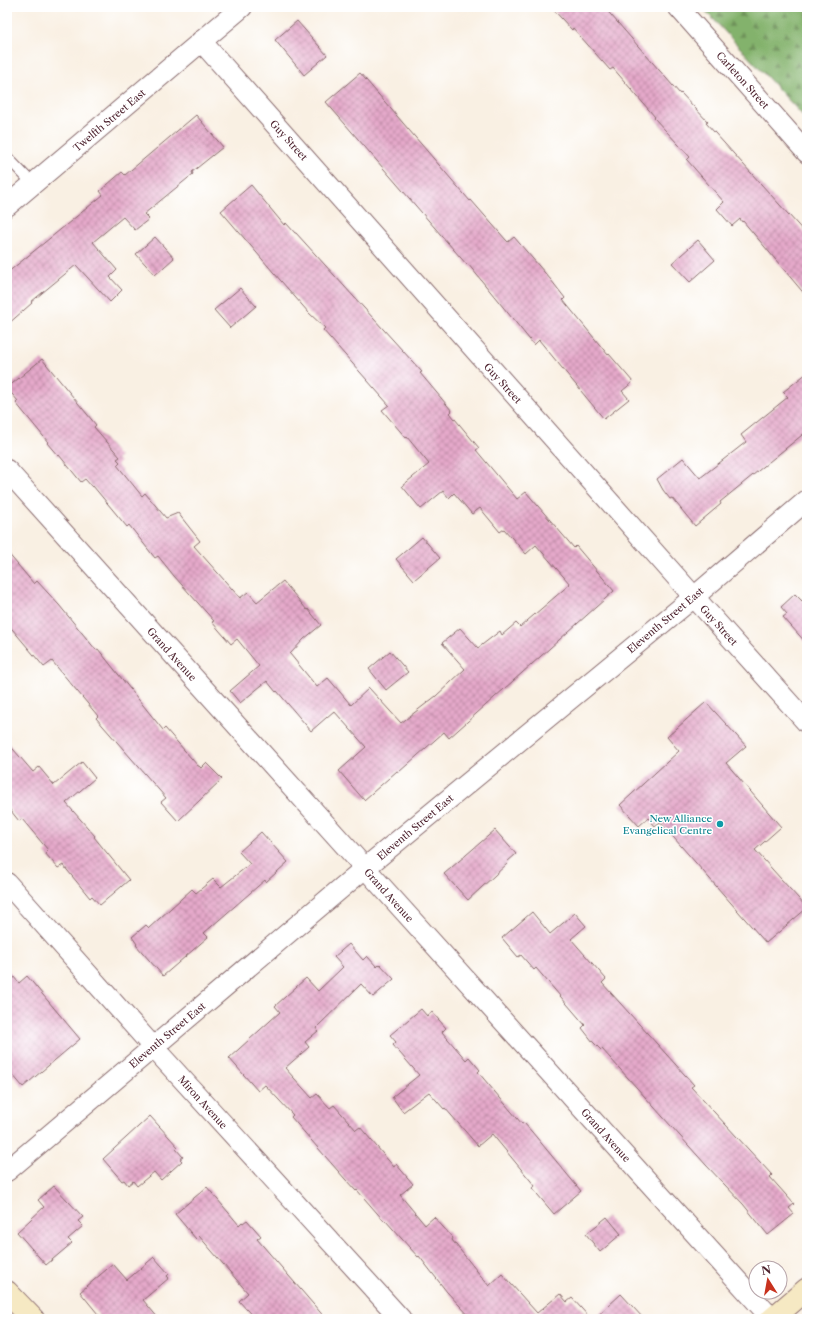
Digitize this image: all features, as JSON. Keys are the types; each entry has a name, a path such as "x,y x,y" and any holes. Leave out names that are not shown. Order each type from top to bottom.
{"street":[{"path":"206,38 242,7"},
{"name":"Carleton Street","path":"678,7 807,152"},
{"name":"Twelfth Street East","path":"7,206 206,38"},
{"name":"Guy Street","path":"206,38 694,597 807,723"},
{"name":"Grand Avenue","path":"7,470 364,868 772,1319"},
{"name":"Eleventh Street East","path":"7,1171 364,868 694,597 807,500"},
{"name":"Miron Avenue","path":"7,883 153,1047 400,1319"},
{"path":"772,1319 807,1289"},
{"path":"7,1292 32,1319"}],"lane":[{"path":"7,157 33,184"}],"green space":[{"path":"702,7 807,7 807,120"}],"building":[{"path":"551,7 604,7 680,94 681,93 708,122 706,123 807,235 807,297 743,221 742,222 740,219 732,226 717,209 724,202 687,160 690,157 654,118 655,117 613,68 610,70 573,28 572,30"},
{"path":"297,21 327,55 304,75 275,40"},
{"path":"360,73 470,201 471,200 506,240 508,242 514,237 551,280 565,298 563,300 608,355 609,354 633,382 622,391 629,399 604,419 539,340 534,345 468,264 467,265 326,102"},
{"path":"196,115 223,147 144,214 149,219 135,230 123,217 93,242 117,270 110,277 122,290 110,302 76,265 31,302 32,303 7,325 7,273 103,195 100,191 122,172 125,175"},
{"path":"251,185 284,225 286,223 296,233 422,372 420,373 452,411 450,413 479,448 476,450 517,499 526,492 574,548 576,546 614,591 449,738 444,732 399,772 397,771 364,800 339,771 366,747 334,711 311,731 267,681 240,703 230,691 259,666 237,639 231,644 212,622 214,621 158,556 155,558 129,525 127,527 93,486 92,487 85,479 81,482 47,443 48,442 16,403 18,401 7,388 42,359 96,425 94,427 120,457 117,459 120,462 117,465 142,496 145,493 166,518 178,513 200,541 194,546 240,598 248,592 257,602 283,581 321,625 304,639 290,654 317,687 328,678 351,705 369,688 401,723 436,696 465,669 442,643 460,628 478,648 500,631 502,635 516,623 520,627 570,584 536,545 526,554 504,529 500,532 480,508 472,514 454,493 449,498 443,491 421,509 402,486 429,464 382,410 389,405 323,330 325,328 309,313 221,211"},
{"path":"155,237 174,258 155,275 136,254"},
{"path":"698,240 715,260 690,282 672,263"},
{"path":"240,288 256,306 230,328 214,310"},
{"path":"807,373 807,431 720,502 721,504 695,526 672,498 670,499 657,479 683,458 700,478 746,442 741,435 788,397 783,392"},
{"path":"422,537 440,558 414,580 396,559"},
{"path":"7,552 34,584 37,581 96,650 98,649 163,730 165,728 198,766 201,768 206,763 222,779 178,821 161,802 166,798 96,718 98,716 52,661 44,667 7,623"},
{"path":"795,594 802,601 807,597 807,644 783,617 787,614 781,607"},
{"path":"390,651 408,672 386,690 369,669"},
{"name":"New Alliance Evangelical Centre","path":"706,702 746,746 726,763 781,827 755,850 807,908 766,943 660,822 655,826 648,818 639,826 620,805 679,751 667,737"},
{"path":"7,742 33,772 39,767 54,785 82,762 95,778 66,803 95,836 94,837 129,880 100,905 92,896 90,898 63,865 58,868 45,853 48,850 22,819 19,821 7,806"},
{"path":"495,830 516,854 468,900 444,874"},
{"path":"261,832 288,862 204,933 208,937 163,976 136,945 137,944 132,937 146,925 149,928 192,889 196,893 213,879 221,887 250,864 239,852"},
{"path":"532,912 550,934 575,913 586,926 571,939 606,979 602,983 694,1085 691,1087 772,1175 770,1177 794,1204 789,1208 794,1214 768,1235 743,1204 602,1049 601,1050 593,1042 582,1028 585,1025 536,968 534,970 521,955 518,957 502,938"},
{"path":"349,944 363,960 367,956 377,967 380,964 394,979 373,997 361,984 316,1028 318,1031 305,1042 309,1047 285,1068 312,1098 317,1094 330,1108 334,1105 356,1130 360,1127 394,1167 396,1164 413,1184 400,1195 425,1225 434,1217 453,1238 452,1240 489,1286 502,1274 537,1313 560,1294 567,1302 572,1298 591,1319 472,1319 447,1292 419,1256 418,1257 357,1190 356,1191 345,1179 291,1117 293,1115 265,1085 258,1091 229,1058 280,1012 275,1006 306,978 318,991 343,967 334,957"},
{"path":"7,969 19,983 27,976 80,1039 23,1087 7,1068"},
{"path":"421,1009 427,1016 432,1012 446,1028 442,1032 466,1060 469,1057 480,1070 478,1072 522,1124 524,1123 532,1132 581,1191 554,1214 532,1188 535,1186 492,1134 478,1146 429,1092 403,1112 392,1097 419,1075 393,1045 396,1042 390,1035"},
{"path":"150,1116 178,1147 176,1149 183,1157 180,1159 182,1161 161,1180 154,1172 137,1186 133,1181 128,1185 124,1180 122,1181 103,1159"},
{"path":"54,1186 83,1217 78,1221 83,1226 68,1239 72,1243 46,1265 17,1232 44,1207 38,1200"},
{"path":"207,1187 239,1225 247,1220 261,1236 257,1239 326,1319 255,1319 239,1301 248,1293 199,1236 196,1239 175,1214"},
{"path":"607,1217 621,1234 600,1252 586,1234"},
{"path":"154,1257 169,1274 167,1276 169,1278 143,1300 159,1319 102,1319 80,1292 113,1264 127,1280"},
{"path":"621,1294 644,1319 594,1319"}],"place":[{"name":"New Alliance Evangelical Centre","path":"720,824"}]}
